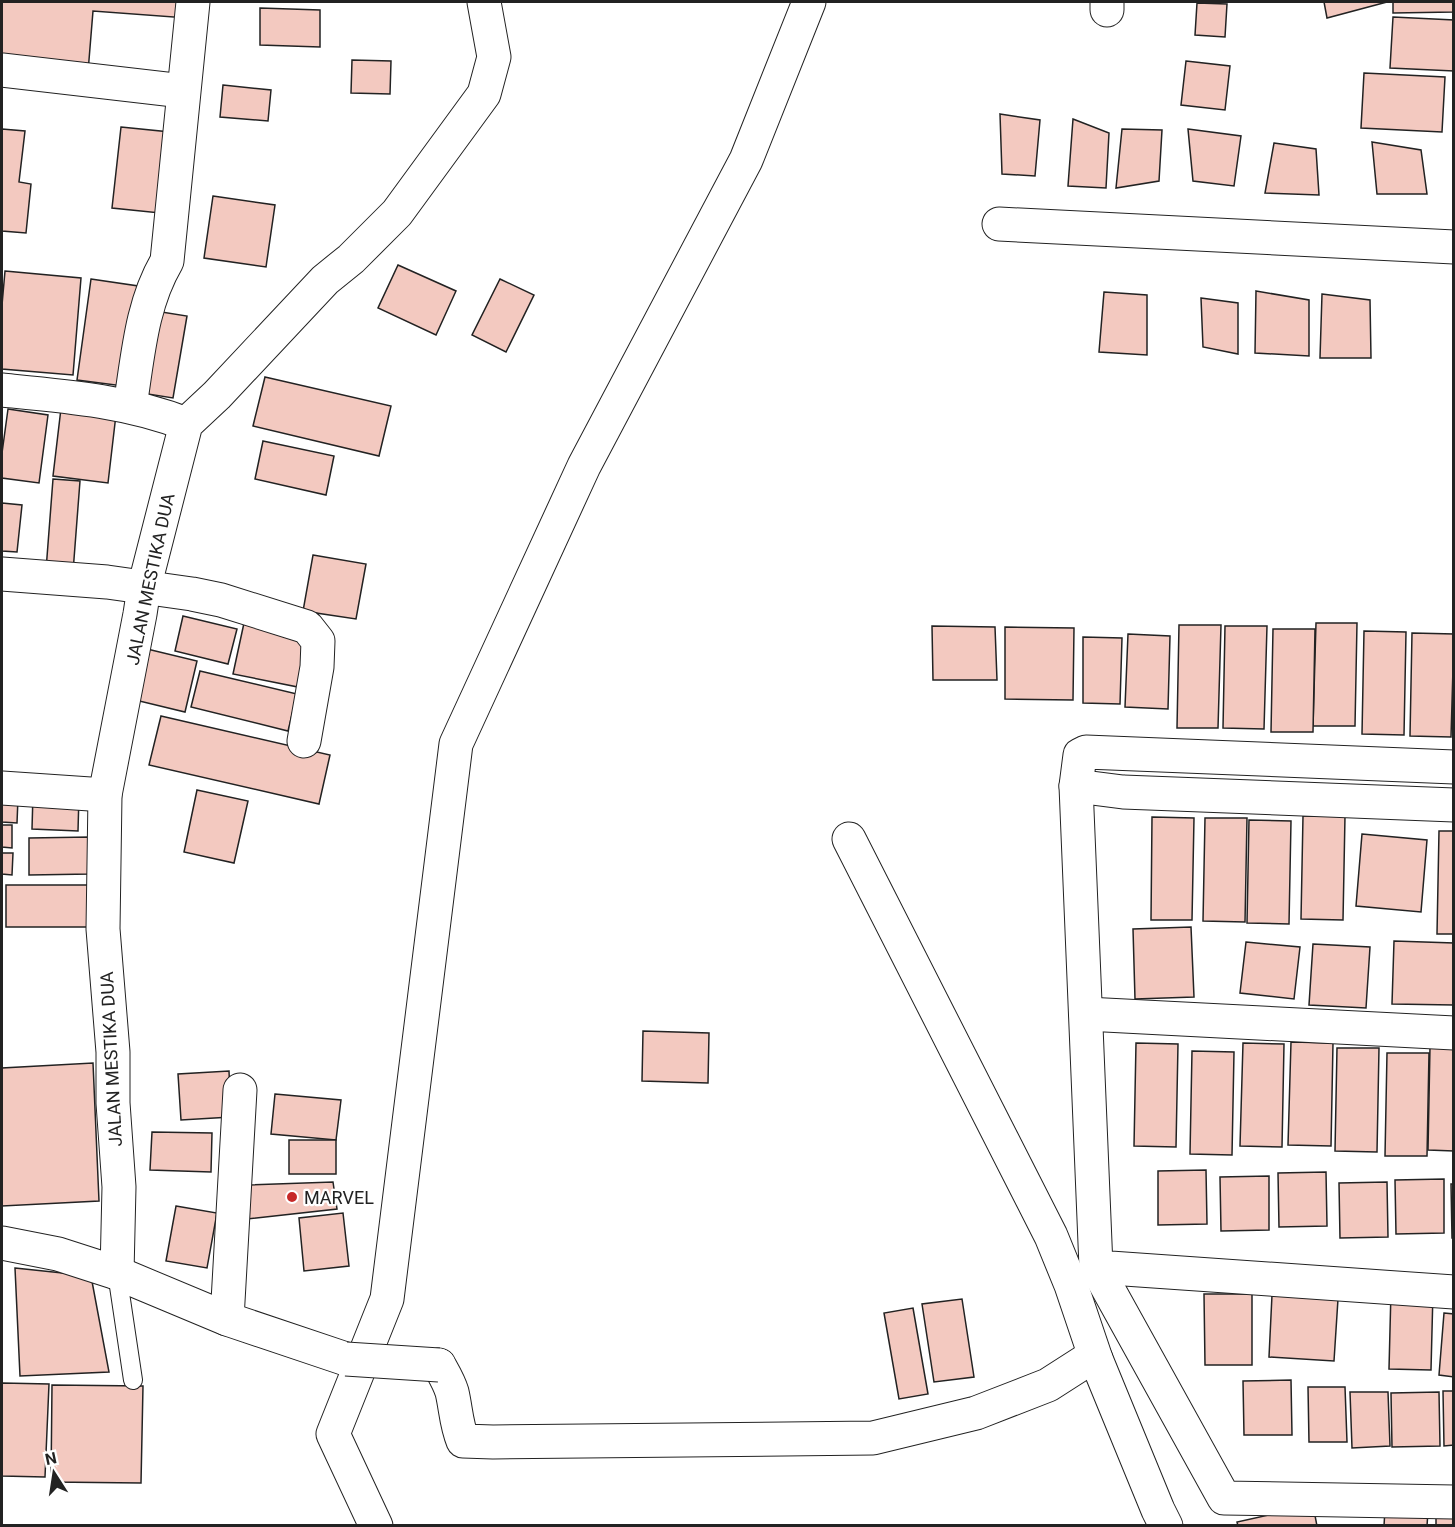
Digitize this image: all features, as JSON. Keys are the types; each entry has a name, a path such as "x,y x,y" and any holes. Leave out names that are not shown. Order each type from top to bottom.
{"street":[{"path":"130,406 147,309 156,280 167,261 193,2"},
{"path":"2,390 130,406 174,419 217,395 325,280 351,259 397,213 484,93 494,57 484,2"},
{"path":"376,1526 333,1434 387,1299 456,744 584,466 746,160 809,2"},
{"path":"2,70 183,91"},
{"path":"999,224 1454,246"},
{"name":"JALAN MESTIKA DUA","path":"117,1273 119,1187 113,1103 113,1052 103,929 105,795 174,419"},
{"path":"2,574 107,582 192,594 221,600 307,627 318,641 317,667 304,741"},
{"path":"1454,767 1086,752 1080,755 1076,786 1096,1267 1224,1498 1454,1502"},
{"path":"1076,786 1123,792 1454,805"},
{"path":"2,788 105,795"},
{"path":"849,839 1051,1236 1071,1285 1096,1359 1166,1526"},
{"path":"1086,1014 1454,1033"},
{"path":"227,1319 240,1090"},
{"path":"2,1243 58,1254 117,1273 227,1319 346,1359 439,1365 452,1393 456,1426 463,1441 873,1438 976,1413 1048,1385 1088,1360 1096,1359"},
{"path":"1096,1267 1454,1292"}],"lane":[{"path":"117,1273 133,1380"}],"building":[{"path":"2,2 189,2 187,18 93,11 88,72 2,65"},
{"path":"1324,2 1387,2 1327,18"},
{"path":"1393,2 1454,2 1454,12 1393,13"},
{"path":"1197,3 1227,4 1225,37 1195,35"},
{"path":"260,8 320,10 320,47 260,45"},
{"path":"1393,17 1454,20 1454,71 1390,68"},
{"path":"352,60 391,61 390,94 351,93"},
{"path":"1186,61 1230,66 1225,110 1181,105"},
{"path":"1364,73 1445,77 1442,132 1361,128"},
{"path":"223,85 271,90 268,121 220,117"},
{"path":"1000,114 1040,120 1035,176 1002,174"},
{"path":"1073,119 1109,133 1106,188 1068,186"},
{"path":"121,127 170,132 160,213 112,208"},
{"path":"2,129 25,131 19,182 31,184 26,233 2,231"},
{"path":"1122,129 1162,130 1159,181 1116,188"},
{"path":"1188,129 1241,136 1234,186 1193,181"},
{"path":"1372,142 1421,150 1427,194 1377,194"},
{"path":"1274,143 1316,149 1319,195 1265,193"},
{"path":"213,196 275,205 266,267 204,258"},
{"path":"398,265 456,291 436,335 378,308"},
{"path":"5,271 81,278 73,375 2,369 2,305"},
{"path":"91,279 145,287 131,387 77,380"},
{"path":"500,279 534,295 506,352 472,335"},
{"path":"1256,291 1309,300 1309,356 1255,353"},
{"path":"1104,292 1147,295 1147,355 1099,352"},
{"path":"1322,294 1370,300 1371,358 1320,358"},
{"path":"1201,298 1238,303 1238,354 1203,347"},
{"path":"149,310 187,316 173,398 135,392"},
{"path":"265,377 391,406 379,456 253,426"},
{"path":"62,400 117,406 108,483 53,476"},
{"path":"8,409 48,415 39,483 2,478 2,453"},
{"path":"263,441 334,456 326,495 255,479"},
{"path":"53,479 80,481 73,572 46,570"},
{"path":"2,503 22,505 17,552 2,551"},
{"path":"313,555 366,564 356,619 303,611"},
{"path":"183,616 237,629 228,664 175,651"},
{"path":"244,623 314,638 303,688 233,674"},
{"path":"1316,623 1357,623 1355,726 1313,726"},
{"path":"1179,625 1221,625 1218,728 1177,728"},
{"path":"932,626 995,627 997,680 933,680"},
{"path":"1225,626 1267,626 1264,729 1223,728"},
{"path":"1005,627 1074,628 1073,700 1005,699"},
{"path":"1273,629 1315,629 1313,732 1271,732"},
{"path":"1364,631 1406,632 1404,735 1362,734"},
{"path":"1412,633 1454,634 1451,737 1410,736"},
{"path":"1128,634 1170,636 1168,709 1125,707"},
{"path":"1083,637 1122,638 1120,704 1083,703"},
{"path":"143,648 197,661 185,712 131,699"},
{"path":"200,671 297,694 288,731 191,707"},
{"path":"161,716 330,755 319,804 149,765"},
{"path":"197,790 248,801 234,863 184,852"},
{"path":"33,794 79,795 78,831 32,829"},
{"path":"2,798 18,798 17,823 2,822"},
{"path":"1303,816 1345,816 1343,920 1301,919"},
{"path":"1152,817 1194,818 1192,920 1151,920"},
{"path":"1205,818 1247,818 1245,922 1203,921"},
{"path":"1249,820 1291,821 1289,924 1247,923"},
{"path":"2,825 12,825 12,848 2,847"},
{"path":"1439,831 1454,831 1454,934 1437,934"},
{"path":"1362,834 1427,840 1421,912 1356,906"},
{"path":"90,837 91,874 29,875 29,838"},
{"path":"2,853 13,853 12,875 2,874"},
{"path":"6,885 90,885 90,927 6,927"},
{"path":"1191,927 1194,997 1135,999 1133,929"},
{"path":"1394,941 1454,943 1454,1005 1392,1004"},
{"path":"1246,942 1300,947 1294,999 1240,993"},
{"path":"1313,944 1370,947 1366,1008 1309,1005"},
{"path":"643,1031 709,1033 708,1083 642,1081"},
{"path":"1291,1042 1333,1043 1331,1146 1288,1145"},
{"path":"1136,1043 1178,1044 1176,1147 1134,1146"},
{"path":"1243,1043 1284,1044 1282,1147 1240,1146"},
{"path":"1430,1047 1454,1048 1454,1151 1428,1150"},
{"path":"1337,1048 1379,1048 1377,1152 1335,1151"},
{"path":"1192,1051 1234,1052 1232,1155 1190,1154"},
{"path":"1387,1053 1429,1053 1427,1156 1385,1156"},
{"path":"93,1063 99,1201 2,1206 2,1068"},
{"path":"229,1071 231,1117 181,1120 178,1074"},
{"path":"275,1094 341,1100 336,1140 271,1134"},
{"path":"152,1132 212,1133 211,1172 150,1170"},
{"path":"289,1140 336,1140 336,1174 289,1174"},
{"path":"1206,1170 1207,1224 1158,1225 1158,1171"},
{"path":"1326,1172 1327,1226 1279,1227 1278,1173"},
{"path":"1269,1176 1269,1230 1221,1231 1220,1177"},
{"path":"1444,1179 1444,1233 1396,1234 1395,1180"},
{"name":"MARVEL","path":"333,1182 337,1209 247,1219 248,1185"},
{"path":"1387,1182 1388,1237 1340,1238 1339,1183"},
{"path":"1451,1184 1454,1184 1454,1238 1452,1238"},
{"path":"176,1206 217,1213 207,1268 166,1261"},
{"path":"343,1213 349,1266 304,1271 299,1218"},
{"path":"15,1268 91,1276 109,1372 20,1376"},
{"path":"1391,1291 1433,1292 1431,1370 1389,1369"},
{"path":"1204,1294 1252,1294 1252,1365 1205,1365"},
{"path":"1272,1295 1338,1299 1334,1361 1269,1357"},
{"path":"962,1299 974,1377 934,1382 922,1304"},
{"path":"913,1308 928,1394 899,1399 884,1313"},
{"path":"1444,1313 1454,1314 1454,1377 1439,1375"},
{"path":"1291,1380 1292,1435 1244,1435 1243,1381"},
{"path":"2,1383 49,1384 45,1477 2,1476"},
{"path":"52,1385 143,1386 141,1483 51,1482"},
{"path":"1308,1387 1345,1387 1347,1442 1309,1442"},
{"path":"1443,1391 1454,1391 1454,1445 1444,1446"},
{"path":"1350,1392 1388,1392 1390,1446 1352,1448"},
{"path":"1439,1392 1440,1446 1392,1447 1391,1393"},
{"path":"1313,1505 1317,1526 1238,1526 1237,1522"},
{"path":"1385,1509 1428,1511 1427,1526 1384,1526"},
{"path":"1436,1516 1454,1516 1454,1526 1436,1526"}],"place":[{"name":"MARVEL","path":"292,1197"}]}
